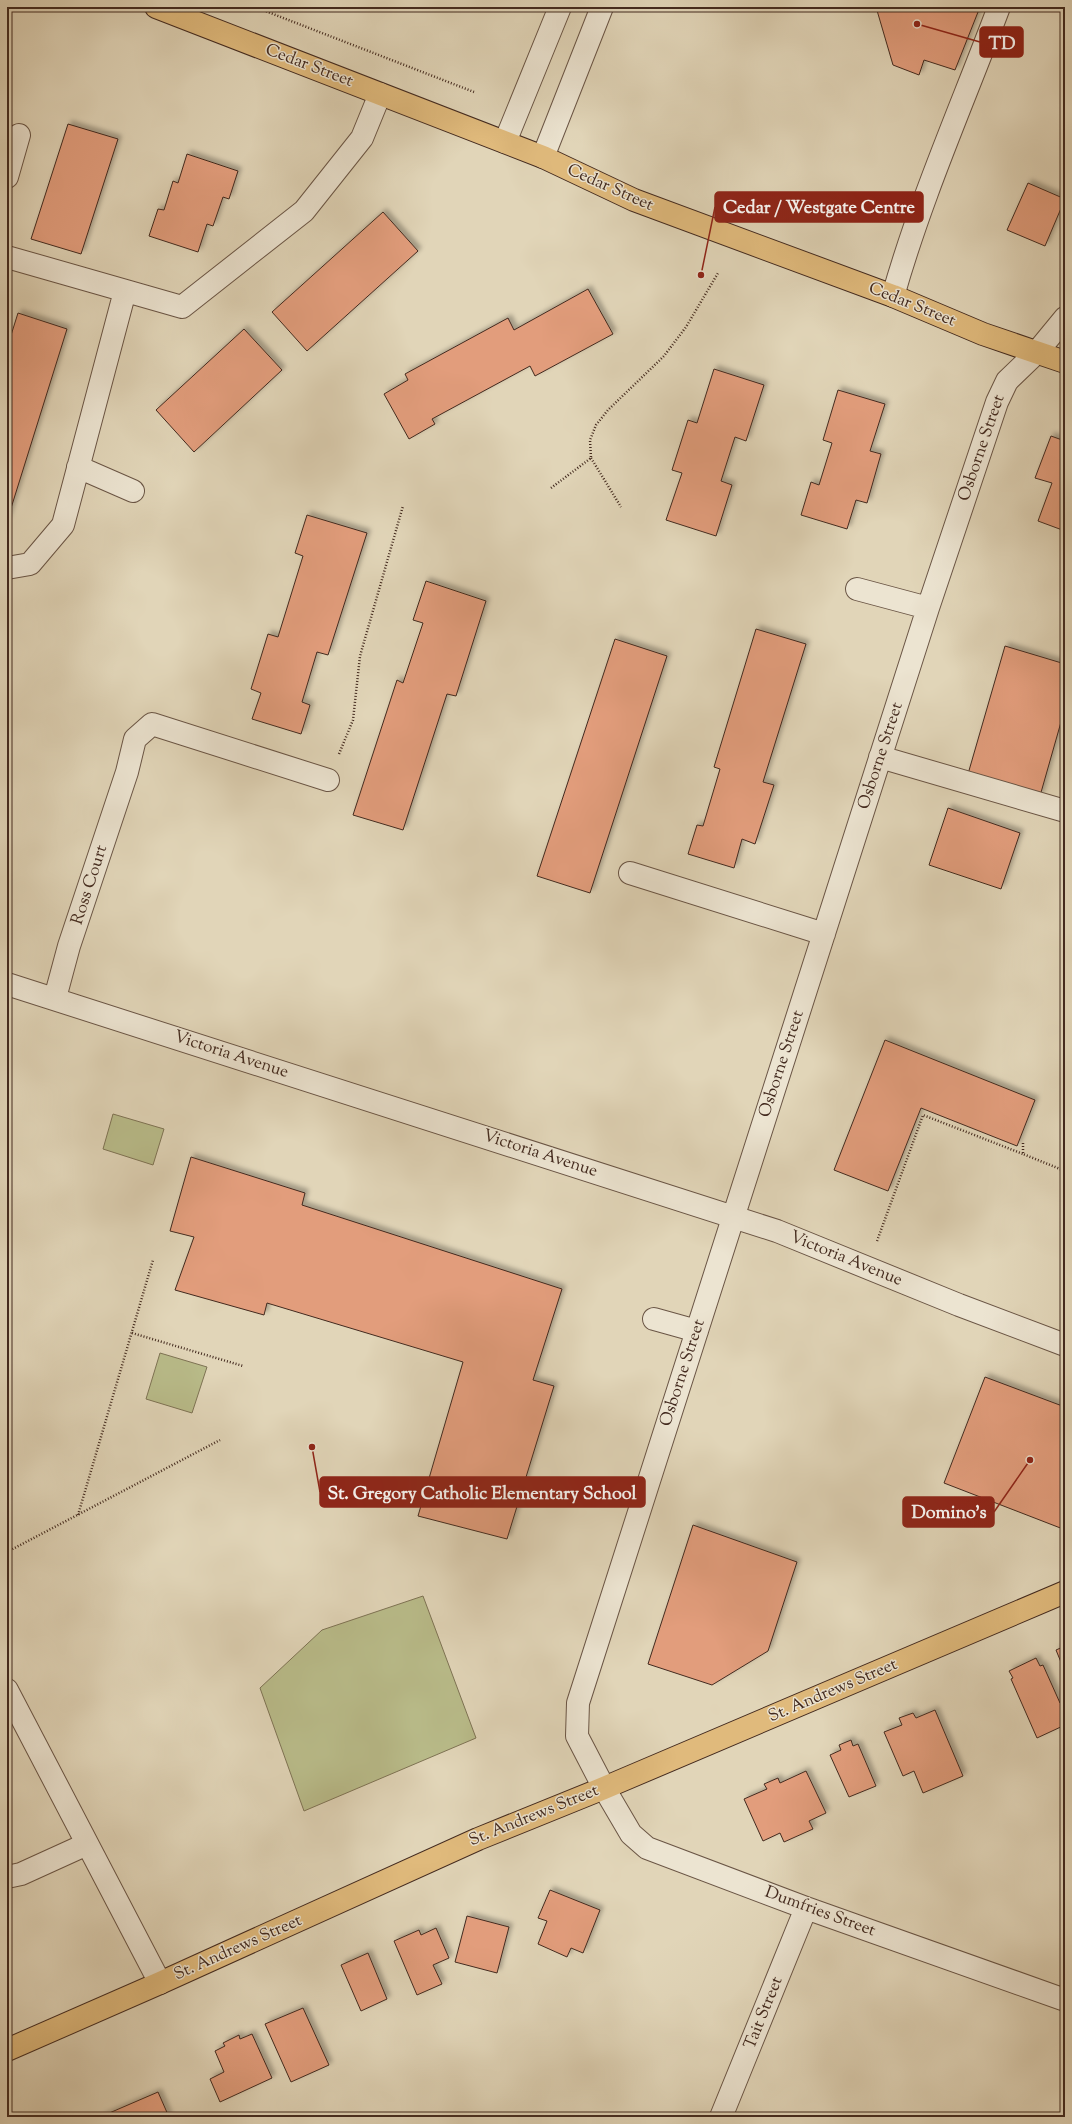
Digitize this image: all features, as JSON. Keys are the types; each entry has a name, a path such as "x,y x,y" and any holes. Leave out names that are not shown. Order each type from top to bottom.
{"main road":[{"name":"Cedar Street","path":"156,7 543,157 634,200 893,296 983,334 1065,362"},
{"name":"St. Andrews Street","path":"7,2050 160,1983 478,1839 604,1788 1065,1592"}],"street":[{"path":"505,142 560,7"},
{"path":"543,157 602,7"},
{"path":"893,296 922,206 999,7"},
{"path":"7,257 182,307 304,211 362,138 380,94"},
{"path":"7,177 18,135"},
{"path":"7,568 30,564 63,525 125,291"},
{"name":"Osborne Street","path":"604,1788 577,1736 578,1703 880,757 997,402 1007,380 1037,352 1065,318"},
{"path":"78,467 133,491"},
{"path":"857,588 928,608"},
{"name":"Ross Court","path":"55,998 69,946 127,772 135,739 152,724 328,780"},
{"path":"880,757 1065,811"},
{"path":"630,873 824,934"},
{"name":"Victoria Avenue","path":"7,984 55,998 777,1231 959,1305 1065,1345"},
{"path":"654,1319 697,1331"},
{"path":"7,1690 160,1983"},
{"name":"Dumfries Street","path":"604,1788 631,1834 648,1848 806,1908 1065,2000"},
{"path":"7,1877 21,1874 87,1844"},
{"name":"Tait Street","path":"721,2117 806,1908"}],"path":[{"path":"255,7 474,92"},
{"path":"621,507 591,458 590,440 596,425 608,410 664,356 686,327 718,273"},
{"path":"551,488 591,458"},
{"path":"328,780 353,720 360,656 403,506"},
{"path":"876,1245 923,1116 1065,1171"},
{"path":"1023,1143 1023,1154"},
{"path":"1060,1170 1065,1181"},
{"path":"78,1515 154,1260"},
{"path":"132,1334 243,1366"},
{"path":"7,1552 220,1440"}],"green space":[{"path":"113,1114 164,1129 153,1165 103,1149"},
{"path":"160,1353 207,1367 192,1413 146,1399"},
{"path":"423,1596 476,1738 304,1811 260,1688 322,1630"}],"building":[{"path":"876,7 980,7 955,70 924,60 919,75 893,65"},
{"path":"68,124 118,139 81,254 31,239"},
{"path":"187,154 238,171 229,199 223,197 213,226 207,224 198,252 149,236 158,209 164,210 173,181 178,183"},
{"path":"1028,183 1065,199 1045,246 1007,230"},
{"path":"383,212 418,251 307,351 272,312"},
{"path":"588,289 613,334 535,376 530,366 432,419 435,424 409,439 384,394 408,380 405,374 508,318 514,330"},
{"path":"18,313 67,329 7,521 7,348"},
{"path":"244,329 282,370 194,452 156,410"},
{"path":"714,369 764,385 746,441 735,437 721,481 732,485 716,536 666,520 682,473 672,470 688,420 697,423"},
{"path":"838,390 885,404 870,451 881,454 867,503 856,500 847,529 801,515 811,482 819,485 832,443 823,440"},
{"path":"1051,436 1065,441 1065,531 1038,521 1052,483 1035,478"},
{"path":"307,515 367,533 328,655 317,652 302,702 310,705 301,734 252,719 261,693 251,689 268,634 278,637 303,556 295,553"},
{"path":"426,581 486,601 456,696 447,694 403,830 353,815 397,680 403,683 423,623 413,620"},
{"path":"756,629 806,644 763,782 774,785 755,844 742,839 734,868 688,854 697,825 703,826 720,769 714,767"},
{"path":"615,639 667,656 590,893 537,876"},
{"path":"1005,646 1065,664 1065,708 1040,796 968,774"},
{"path":"948,808 1020,833 1001,889 929,865"},
{"path":"885,1040 1035,1100 1017,1146 921,1108 888,1191 834,1170"},
{"path":"191,1157 305,1193 302,1205 562,1289 533,1380 554,1386 507,1539 418,1516 463,1362 267,1303 264,1315 175,1290 194,1237 170,1231"},
{"path":"985,1377 1065,1407 1065,1528 1063,1529 944,1483"},
{"path":"693,1525 797,1562 768,1651 712,1685 648,1664"},
{"path":"1065,1646 1065,1672 1056,1650"},
{"path":"1036,1658 1040,1666 1043,1665 1060,1703 1064,1701 1065,1704 1065,1725 1037,1738 1011,1679 1013,1678 1009,1671"},
{"path":"935,1710 963,1776 923,1793 914,1771 903,1776 884,1732 902,1725 899,1718 913,1713 916,1718"},
{"path":"851,1740 853,1746 858,1744 876,1786 849,1797 830,1755 841,1750 839,1745"},
{"path":"806,1771 826,1813 809,1821 813,1829 784,1842 780,1833 763,1841 744,1799 767,1789 764,1784 778,1778 780,1783"},
{"path":"550,1890 600,1910 583,1953 571,1948 567,1957 538,1944 547,1921 538,1918"},
{"path":"467,1916 509,1927 497,1973 455,1962"},
{"path":"436,1928 449,1958 433,1965 442,1984 417,1995 394,1941 419,1930 421,1935"},
{"path":"368,1953 387,1999 361,2011 341,1965"},
{"path":"303,2008 329,2065 291,2082 265,2024"},
{"path":"252,2034 272,2078 220,2102 210,2079 224,2072 215,2051 225,2046 223,2043 239,2035 240,2039"},
{"path":"158,2092 169,2117 100,2117"}],"place":[{"name":"TD","path":"917,24"},
{"name":"Cedar / Westgate Centre","path":"701,275"},
{"name":"St. Gregory Catholic Elementary School","path":"312,1447"},
{"name":"Domino's","path":"1030,1460"}]}
